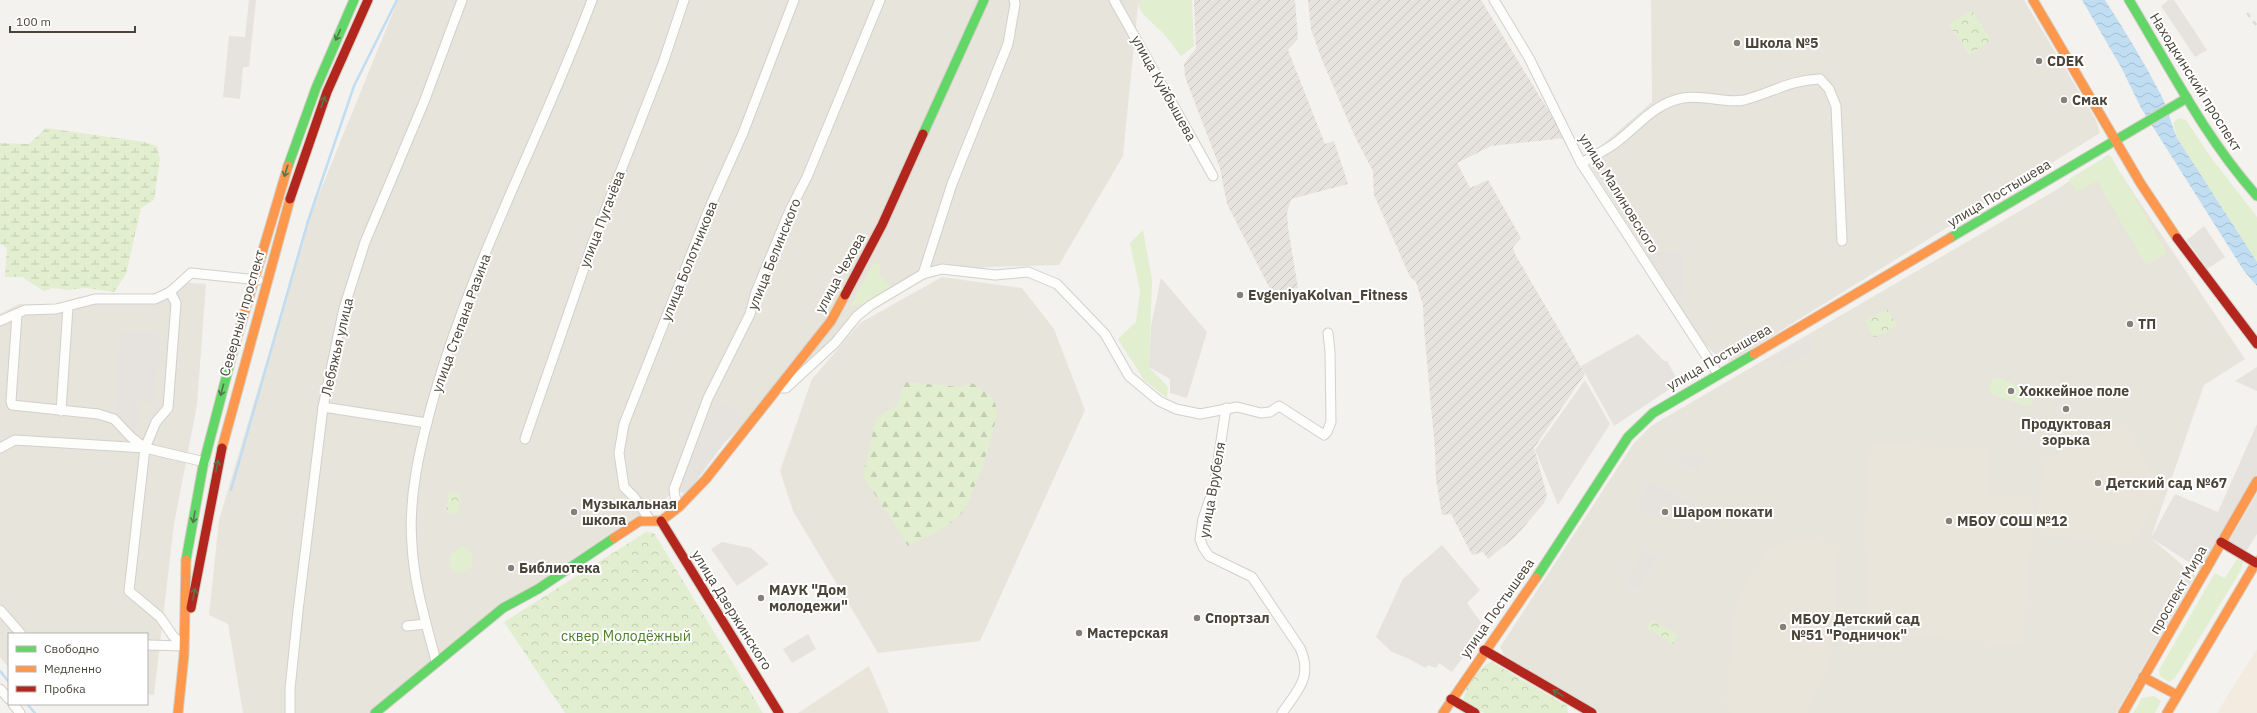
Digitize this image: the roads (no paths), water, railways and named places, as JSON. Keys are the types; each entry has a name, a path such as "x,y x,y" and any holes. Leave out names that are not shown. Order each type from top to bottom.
{"main road":[{"name":"Северный проспект","path":"178,713 184,646 185,573 205,462 223,388 298,134 323,69 354,0"},
{"name":"Северный проспект","path":"184,646 219,458 266,282 310,139 327,92 368,0"},
{"name":"улица Чехова","path":"661,521 680,507 706,479 780,388 830,321 864,260 984,0"},
{"path":"2033,0 2116,139 2128,164 2185,251 2257,344"},
{"name":"Находкинский проспект","path":"2129,0 2187,98 2228,162 2257,196"},
{"name":"улица Постышева","path":"1443,713 1484,650 1556,547 1628,437 1639,426 1664,406 2187,98"},
{"path":"298,134 310,139"},
{"name":"проспект Мира","path":"2122,713 2257,481"},
{"path":"374,713 503,608 538,589 640,521 661,521"},
{"name":"улица Дзержинского","path":"661,521 779,713"},
{"path":"2167,713 2256,562 2221,542"},
{"path":"1484,650 1592,713"},
{"path":"2143,677 2177,695"},
{"path":"1451,699 1475,713"}],"street":[{"name":"Лебяжья улица","path":"290,713 290,689 323,407 344,308 365,242 424,102 462,0"},
{"name":"улица Степана Разина","path":"436,661 419,594 412,545 412,502 416,470 427,423 444,364 466,304 592,0"},
{"name":"улица Пугачёва","path":"525,440 592,242 663,63 684,0"},
{"name":"улица Болотникова","path":"650,520 624,487 619,453 624,424 709,209 743,133 794,0"},
{"name":"улица Белинского","path":"680,507 675,497 674,488 708,398 750,314 756,292 790,210 808,177 850,70 880,0"},
{"path":"923,274 952,184 1008,44 1015,4 1014,0"},
{"name":"улица Куйбышева","path":"1114,0 1124,14 1156,75 1213,176"},
{"name":"улица Малиновского","path":"1494,0 1528,58 1581,163 1718,374"},
{"path":"1581,163 1617,142 1644,117 1659,107 1682,98 1693,97 1743,100 1789,83 1820,79 1828,89 1836,106 1842,241"},
{"path":"780,388 786,388 816,362 870,305 923,274 942,269 995,275 1028,272 1057,284 1105,334 1129,376 1159,401 1176,409 1200,414 1237,407 1261,413 1270,412 1279,406 1324,435 1327,432 1331,422 1330,352 1328,333"},
{"path":"0,321 25,310 56,309 95,299 155,299 170,292 191,273 254,279 266,282"},
{"path":"170,292 176,303 168,408 156,422 145,448 129,591 160,617 173,636 184,646"},
{"path":"61,411 68,307"},
{"path":"17,314 11,401 16,406 98,414 114,419 130,437 145,448"},
{"path":"323,407 427,423"},
{"name":"улица Врубеля","path":"1226,408 1214,488 1203,519 1200,539 1202,547 1209,556 1252,577 1300,648 1305,659 1306,673 1300,687 1282,713"},
{"path":"0,448 15,440 145,448 205,462"},
{"path":"0,610 19,633"},
{"path":"407,626 426,624"},
{"path":"148,645 184,646"},
{"path":"0,689 8,699"},
{"path":"14,705 20,713"}],"water":[{"path":"2082,0 2105,0 2127,35 2161,95 2177,138 2257,262 2257,286 2244,271 2141,108 2121,67"}],"waterway":[{"path":"231,490 308,221 354,86 397,0"},
{"path":"0,671 8,681"},
{"path":"28,705 35,713"}],"railway":[{"path":"2247,13 2257,26"}],"place":[{"name":"Школа №5","path":"1737,43"},
{"name":"CDEK","path":"2039,61"},
{"name":"Смак","path":"2064,100"},
{"name":"EvgeniyaKolvan_Fitness","path":"1240,295"},
{"name":"ТП","path":"2130,324"},
{"name":"Хоккейное поле","path":"2011,391"},
{"name":"Продуктовая зорька","path":"2066,409"},
{"name":"Детский сад №67","path":"2098,483"},
{"name":"Музыкальная школа","path":"574,512"},
{"name":"Шаром покати","path":"1665,512"},
{"name":"МБОУ СОШ №12","path":"1949,521"},
{"name":"Библиотека","path":"511,568"},
{"name":"МАУК \"Дом молодежи\"","path":"761,598"},
{"name":"Спортзал","path":"1197,618"},
{"name":"МБОУ Детский сад №51 \"Родничок\"","path":"1783,627"},
{"name":"Мастерская","path":"1079,633"}],"park label":[{"name":"сквер Молодёжный","path":"626,636"}]}
